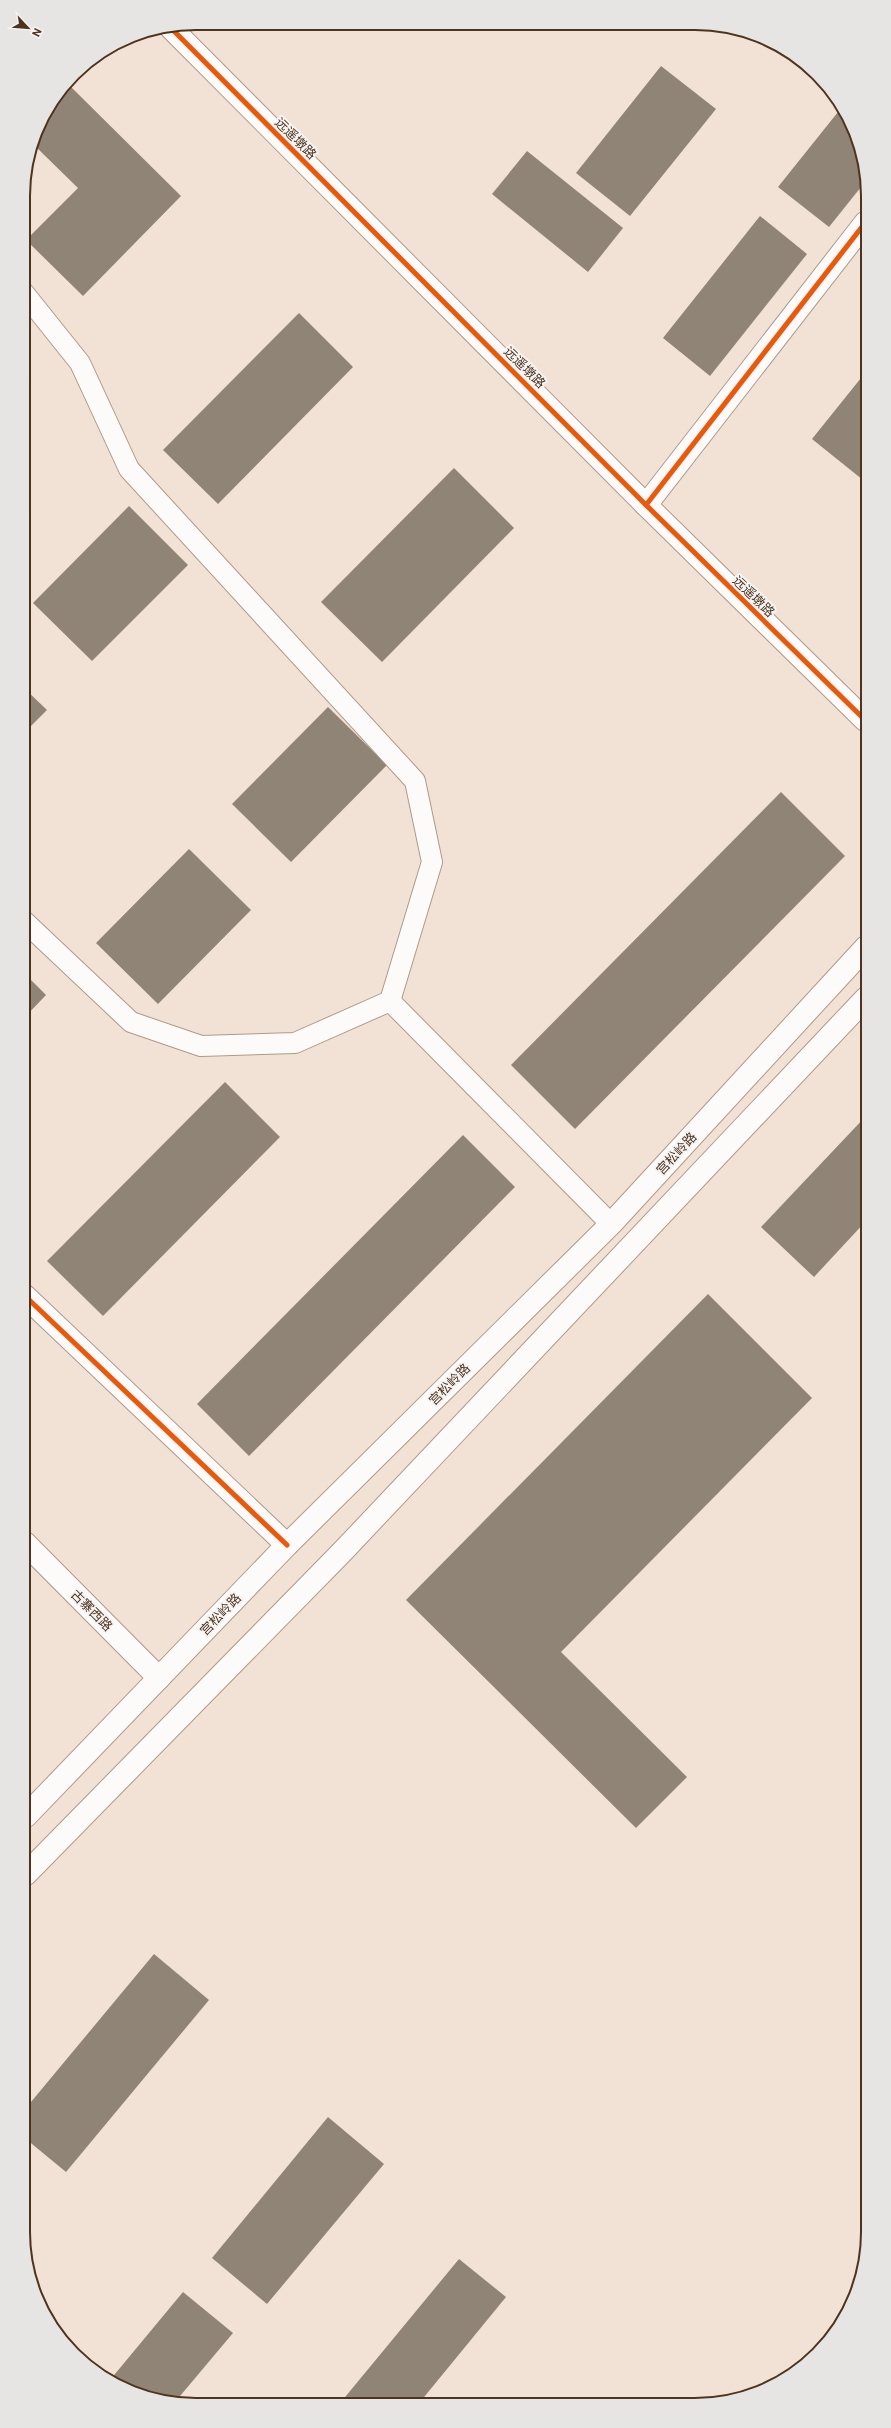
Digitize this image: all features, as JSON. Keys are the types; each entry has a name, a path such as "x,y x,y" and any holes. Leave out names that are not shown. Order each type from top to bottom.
{"main road":[{"name":"远遥墩路","path":"174,31 646,505 861,716"},
{"path":"646,505 861,228"},
{"name":"宫松岭路","path":"30,1812 287,1545 611,1224 861,952"},
{"path":"30,1870 342,1552 861,1003"},
{"path":"30,1301 287,1545"},
{"name":"古寨西路","path":"30,1548 159,1678"}],"lane":[{"path":"30,300 80,363 128,469 415,781 432,862 390,1001 295,1043 201,1046 131,1022 30,927"},
{"path":"390,1001 611,1224"}],"building":[{"path":"661,66 716,109 630,216 576,173"},
{"path":"71,87 181,196 83,296 30,244 30,236 78,188 37,148 52,113"},
{"path":"838,112 852,143 858,164 861,187 829,227 778,187"},
{"path":"527,151 623,228 588,272 492,194"},
{"path":"760,216 807,254 710,376 663,338"},
{"path":"299,313 353,367 218,504 163,450"},
{"path":"861,378 861,478 812,439"},
{"path":"454,468 514,528 382,662 321,602"},
{"path":"129,506 188,565 92,661 33,603"},
{"path":"30,694 47,710 30,727"},
{"path":"328,707 387,765 291,862 232,804"},
{"path":"781,792 845,856 575,1129 511,1065"},
{"path":"189,849 251,910 158,1004 96,943"},
{"path":"30,979 46,995 30,1012"},
{"path":"225,1082 280,1137 103,1316 47,1261"},
{"path":"861,1121 861,1226 814,1277 761,1227"},
{"path":"463,1135 515,1187 249,1456 197,1404"},
{"path":"708,1294 812,1398 561,1652 687,1777 636,1828 406,1600"},
{"path":"154,1954 209,2000 66,2172 30,2142 30,2103"},
{"path":"328,2117 384,2164 267,2304 212,2258"},
{"path":"459,2259 506,2297 423,2398 344,2398"},
{"path":"183,2292 233,2333 179,2397 143,2389 113,2376"}],"cycle path":[{"path":"174,31 646,505 861,716"},
{"path":"646,505 861,228"},
{"path":"30,1301 287,1545"}]}
